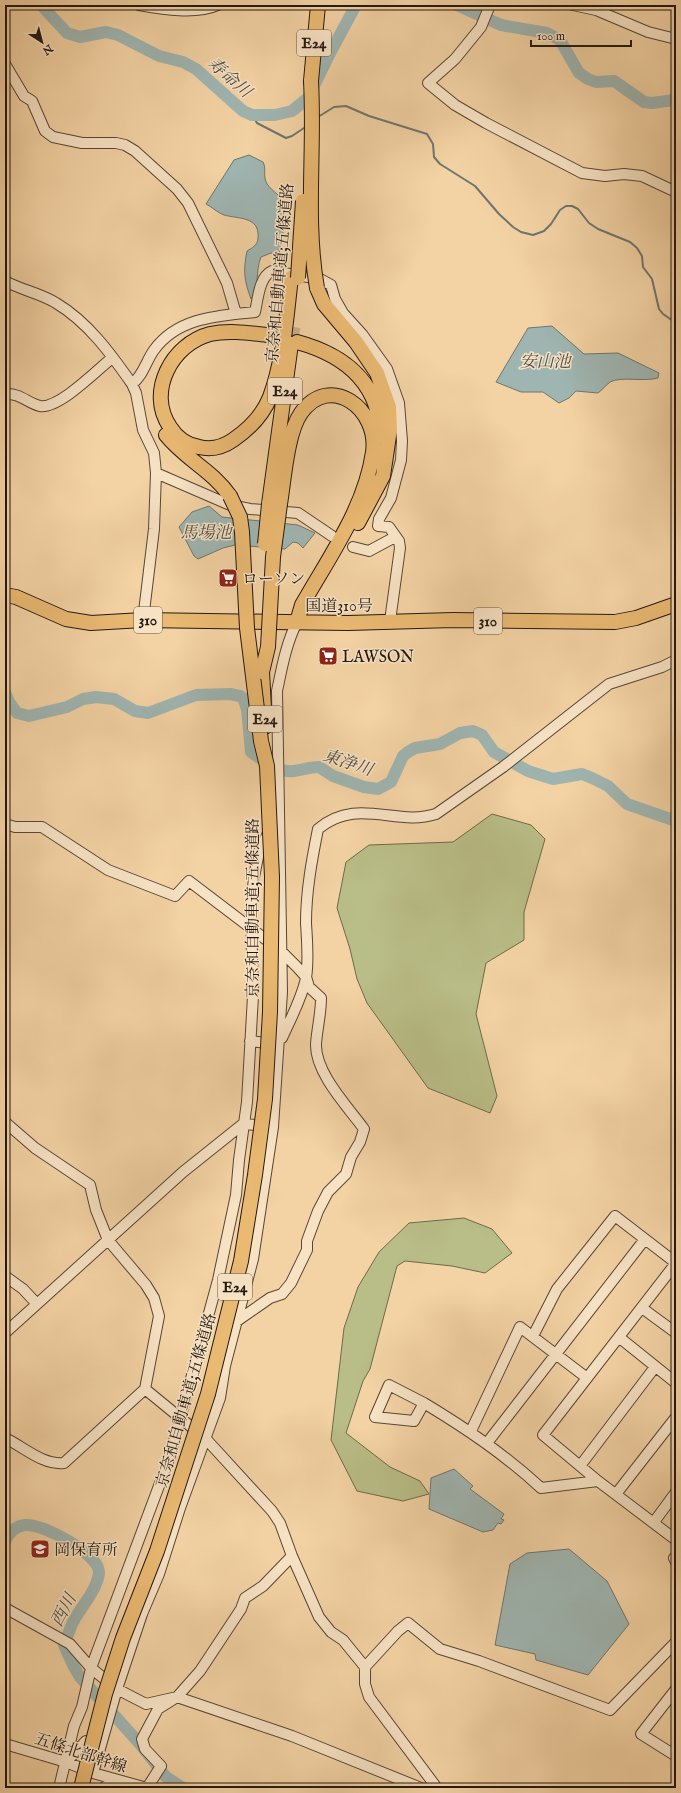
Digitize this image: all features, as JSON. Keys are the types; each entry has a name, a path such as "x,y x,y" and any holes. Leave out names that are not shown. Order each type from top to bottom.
{"highway":[{"name":"京奈和自動車道;五條道路","path":"81,1788 105,1694 123,1638 157,1551 206,1402 241,1261 255,1175 265,1099 269,1020 272,884 262,672 268,648 273,557 274,504 289,361 294,278 300,242 310,81 318,5"},
{"path":"297,622 310,609 383,476 390,429 389,407 377,373 356,342 324,304 316,288 312,258 312,111 310,81"},
{"path":"267,766 261,742 248,635 240,517 230,496 215,477 181,451 164,433 159,423 154,396 157,379 161,368 171,354 182,343 195,335 208,330 228,327 268,332 211,334 184,348 174,358 163,379 161,394 162,408 166,421 180,439 192,446 214,448 226,445 246,431 261,413 270,397 283,342 294,278"},
{"path":"297,622 302,605 375,474 382,450 378,410 371,393 364,382 345,363 331,354 298,339 332,348 348,358 361,370 381,404 390,429"},
{"path":"274,504 296,421 309,404 319,399 336,396 354,402 360,408 369,422 372,433 373,450 363,490 354,513"},
{"name":"国道310号","path":"5,595 16,597 66,619 91,623 143,620 348,623 454,620 614,622 636,618 676,604"}],"street":[{"path":"139,5 164,9 195,10 218,5"},
{"path":"490,5 481,27 455,59 428,83 455,105 486,123 582,173 605,176 624,174 642,176 676,192"},
{"path":"573,5 596,10 642,30 676,39"},
{"path":"5,64 24,96 32,101 45,131 53,137 82,143 116,143 125,145 135,151 177,189 188,203 227,282 236,314"},
{"path":"132,384 137,380 155,348 179,327 196,320 255,312 262,280 272,271 320,278 333,288 338,305 383,363 397,393 401,428 401,460 391,498 379,519 378,526 389,527 400,548 390,621"},
{"path":"5,281 55,302 71,312 84,324 112,358 132,384 136,393 143,430 154,453 156,473 154,529 143,620"},
{"path":"5,395 18,397 37,406 49,405 67,396 112,358"},
{"path":"156,473 230,505 250,509 298,513 332,536"},
{"path":"353,547 369,551 395,537"},
{"path":"92,1773 117,1689 142,1614 160,1574 180,1508 220,1398 225,1366 253,1259 273,1127 282,992 277,691 282,663 291,634 297,622"},
{"path":"279,1045 303,991 306,977 309,946 306,923 309,886 318,828 339,815 358,813 424,818 436,814 503,767 609,684 662,667 676,660"},
{"path":"60,1788 74,1726 82,1706 91,1668 109,1617 156,1498 182,1417 215,1293 228,1236 236,1195 243,1124 247,1102 253,996 253,929 251,911 255,866 264,840 278,820"},
{"path":"5,824 42,827 108,870 175,896 189,881 225,910 253,929 281,951 306,977 309,987 321,998 321,1010 316,1045 322,1072 364,1129 360,1142 351,1157 346,1174 328,1192 318,1211 307,1241 307,1250 291,1283 282,1294 270,1298 237,1321"},
{"path":"250,1041 279,1045"},
{"path":"5,1122 35,1148 90,1185 96,1210 108,1240 146,1285 154,1298 160,1316 145,1389 64,1463 54,1464 41,1459 5,1438"},
{"path":"5,1333 205,1153 243,1124 273,1127"},
{"path":"533,1336 557,1289 615,1216 676,1263 620,1338 543,1435 598,1481 676,1540"},
{"path":"487,1443 645,1239"},
{"path":"5,1276 23,1289 37,1304"},
{"path":"642,1308 676,1332"},
{"path":"471,1431 520,1327 587,1378"},
{"path":"620,1338 676,1383"},
{"path":"580,1466 655,1367"},
{"path":"424,1403 414,1421 375,1417 389,1385 424,1403 471,1431 515,1464 541,1488 598,1481"},
{"path":"145,1389 182,1417 206,1438 272,1512 280,1523 292,1556 319,1617 331,1632 343,1640 365,1668"},
{"path":"616,1494 676,1417"},
{"path":"654,1522 676,1492"},
{"path":"147,1788 161,1766 145,1748 142,1739 158,1709 177,1697 200,1671 220,1643 241,1609 245,1598 263,1586 292,1556"},
{"path":"676,1556 674,1558 676,1562"},
{"path":"5,1608 66,1642 91,1668 117,1689 146,1704 177,1697 292,1736 422,1788"},
{"path":"437,1788 369,1697 364,1684 365,1668 398,1631 408,1623 440,1649 479,1661 610,1710 676,1642"},
{"path":"676,1689 672,1702 642,1734 676,1756"},
{"path":"66,1762 86,1741 102,1741"},
{"name":"五條北部幹線","path":"5,1744 66,1762 92,1773 147,1788"},
{"path":"103,1788 116,1780"}],"green space":[{"path":"492,814 531,825 545,839 524,912 524,940 486,963 476,1014 497,1096 490,1113 428,1088 367,1003 357,979 350,949 337,908 346,862 369,845 453,842"},
{"path":"464,1218 492,1229 512,1253 485,1273 452,1266 405,1261 397,1266 370,1369 363,1381 346,1433 390,1467 420,1481 429,1494 403,1501 357,1491 331,1440 344,1328 358,1287 379,1252 409,1223"}],"water":[{"path":"249,155 263,162 267,184 282,199 284,227 279,254 271,253 261,257 258,268 256,289 251,299 246,281 245,264 247,251 257,243 258,240 258,231 256,226 247,220 224,215 206,204 234,160"},
{"name":"安山池","path":"552,326 584,354 618,353 659,373 658,378 615,380 610,382 598,393 576,391 569,398 559,403 543,392 521,392 496,382 528,328"},
{"name":"馬場池","path":"209,506 222,517 298,525 315,533 303,548 298,543 293,542 285,549 235,545 223,548 198,559 194,556 179,527 192,512"},
{"path":"454,1469 473,1486 470,1489 504,1514 501,1519 504,1520 501,1524 498,1523 493,1530 483,1532 429,1509 431,1478"},
{"path":"569,1549 607,1581 629,1624 588,1675 536,1660 535,1654 495,1645 510,1564 527,1553"}],"waterway":[{"name":"寿命川","path":"41,5 67,33 80,37 106,32 118,35 159,56 183,62 196,69 243,111 252,115 275,115 292,111 308,98 356,5"},
{"name":"寿命川","path":"457,5 501,25 547,33 560,40 579,73 588,79 596,82 614,81 644,102 652,103 674,100 676,102"},
{"path":"318,117 334,107 346,106 369,116 427,134 433,144 434,157 440,164 475,186 499,214 521,232 533,235 544,231 551,224 560,210 566,206 572,206 578,209 589,223 598,229 630,242 637,248 642,256 643,267 652,279 659,309 663,314 676,323"},
{"path":"252,115 257,123 286,138 292,136 307,126"},
{"name":"東浄川","path":"5,692 9,702 17,713 29,716 67,707 83,699 96,697 114,699 135,711 148,713 196,695 230,694 240,696 243,698 247,709 251,752 261,759 277,768 288,771 319,767 333,776 364,787 378,789 391,782 403,756 408,752 415,748 440,744 460,733 473,731 482,735 494,752 528,771 553,779 582,774 608,786 627,804 676,821"},
{"name":"西川","path":"5,1541 15,1528 25,1525 33,1526 44,1529 69,1541 81,1549 97,1565 99,1573 98,1579 73,1622 64,1645 80,1677 140,1744 166,1777 183,1788"}],"tunnel":[{"path":"269,329 299,335"}],"place":[{"name":"ローソン","path":"228,578"},
{"name":"LAWSON","path":"328,656"},
{"name":"岡保育所","path":"40,1549"}]}
